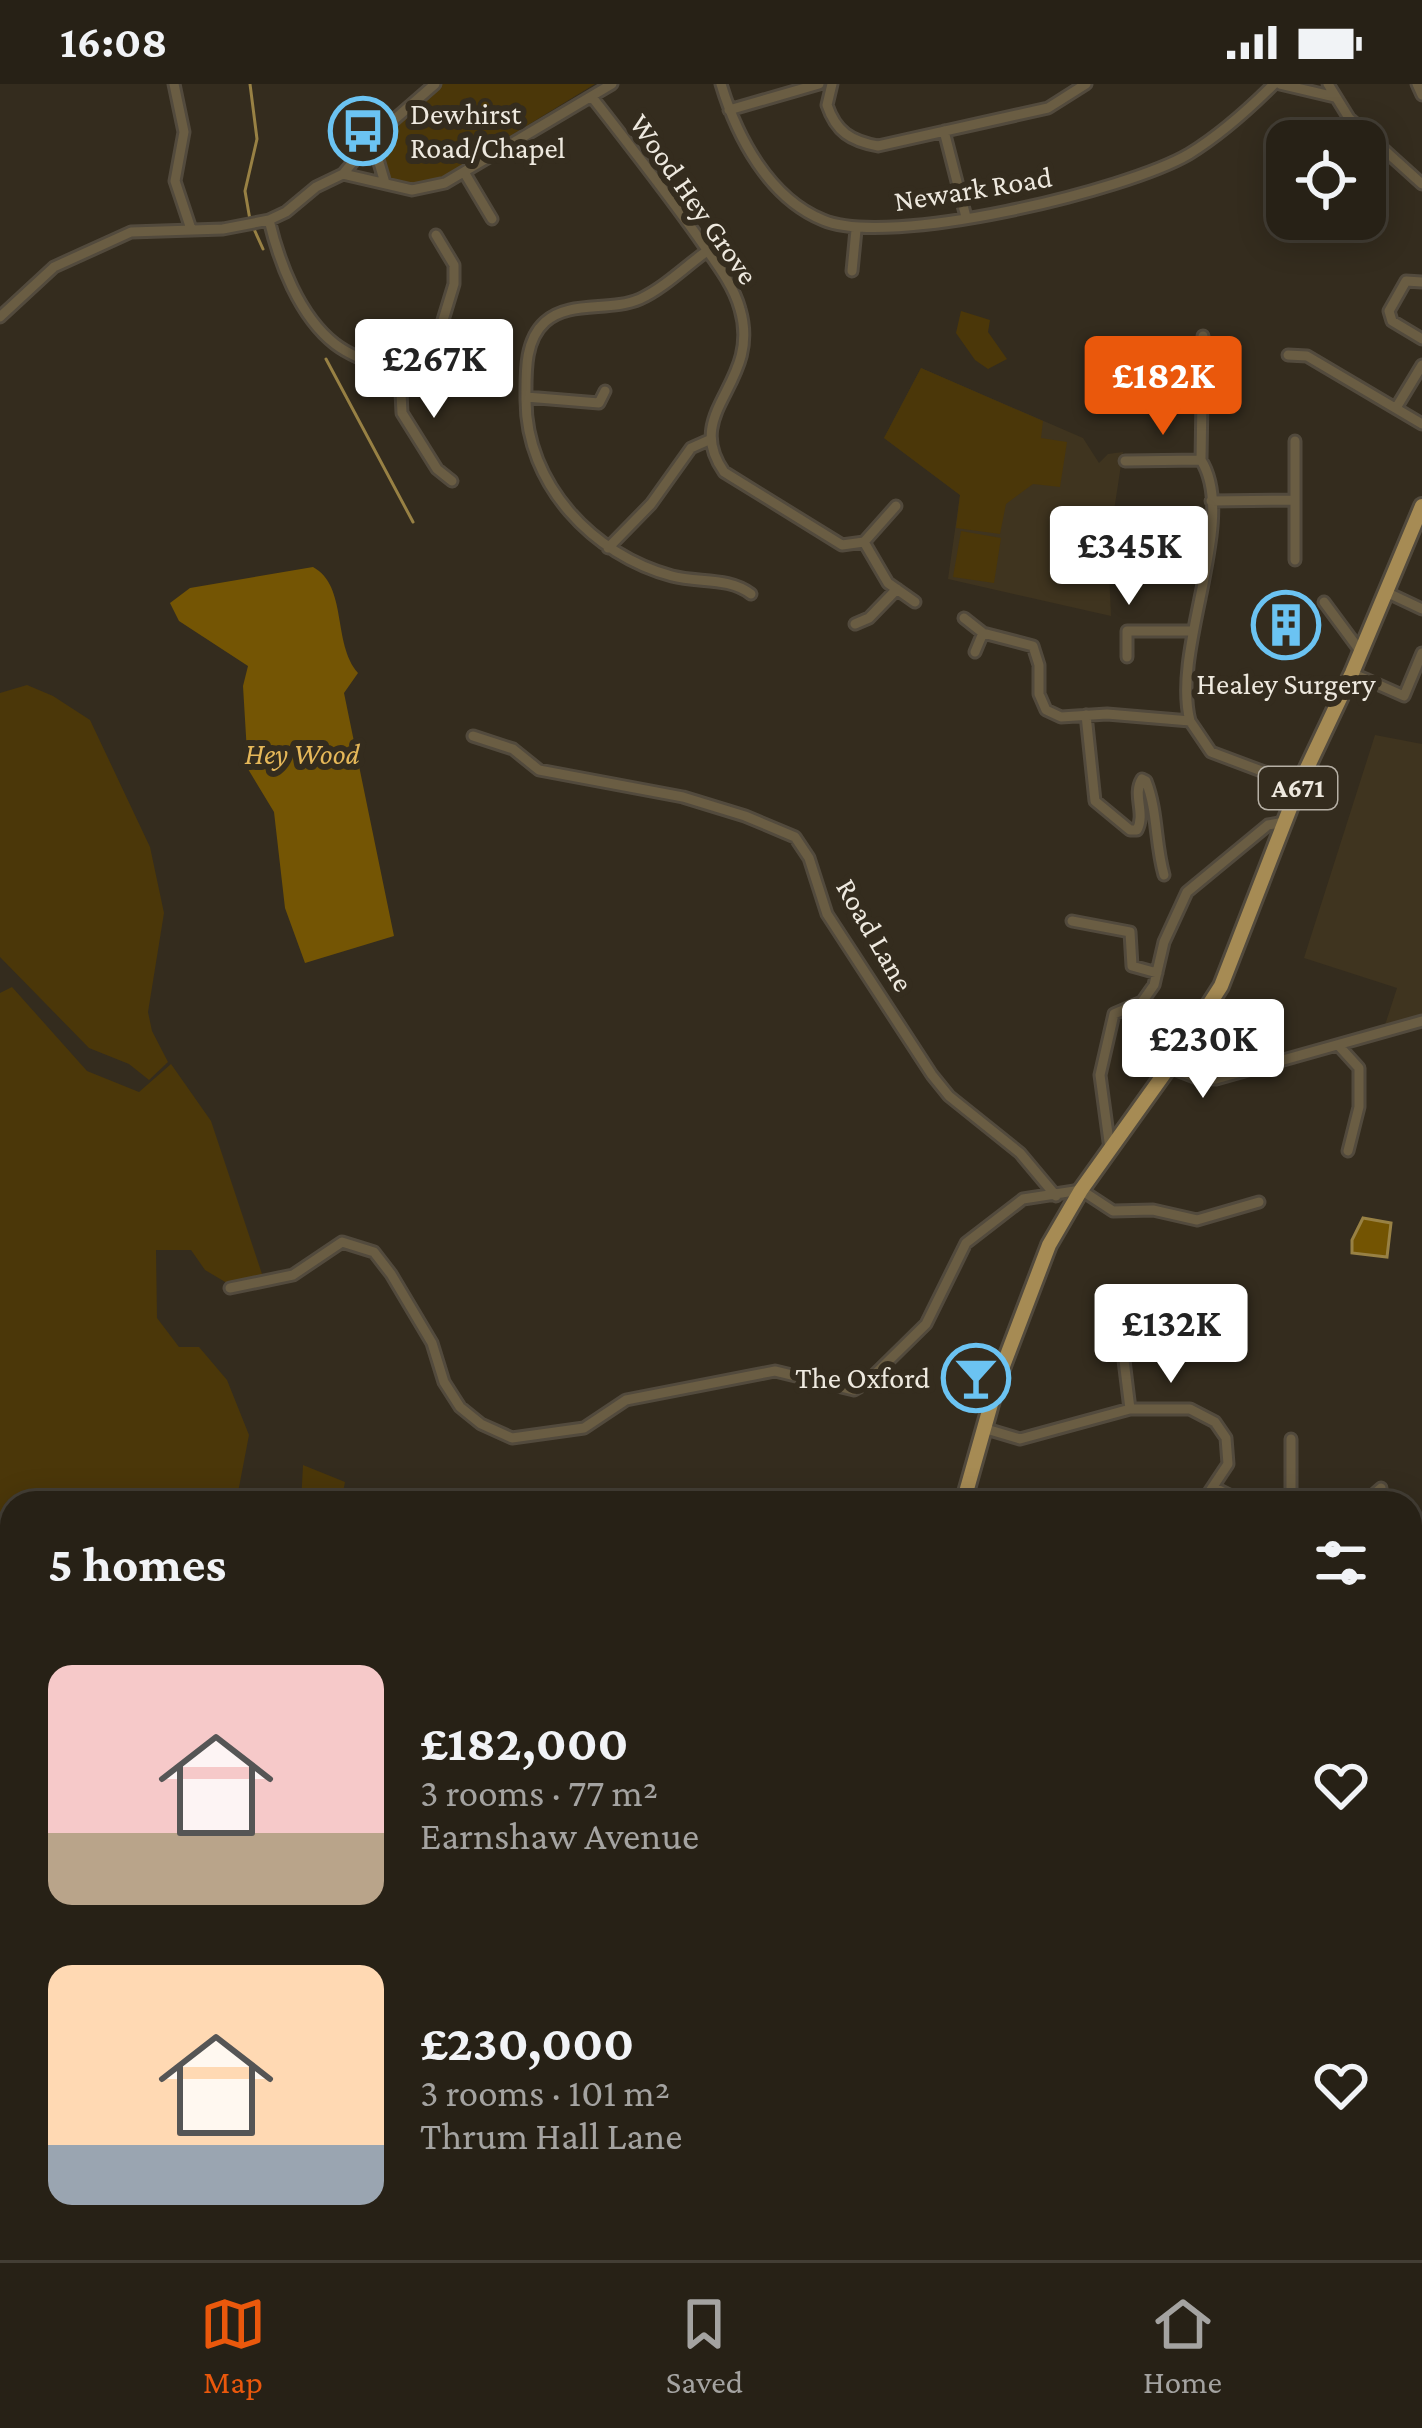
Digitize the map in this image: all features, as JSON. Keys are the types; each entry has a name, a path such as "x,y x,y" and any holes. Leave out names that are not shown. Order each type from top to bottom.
{"main road":[{"name":"A671","path":"966,1491 983,1428 1049,1245 1081,1190 1221,986 1299,785 1422,506"}],"street":[{"path":"174,84 184,132 175,181 191,229"},
{"path":"0,317 54,267 131,232 223,230 264,221 343,174 372,139 435,84"},
{"path":"343,174 412,190 445,183 612,84"},
{"name":"Newark Road","path":"721,84 745,144 785,193 817,218 856,230 966,217 1097,192 1144,176 1219,134 1277,84"},
{"path":"827,105 832,84"},
{"path":"729,110 814,87 833,123 854,142 878,146 1048,107 1086,84"},
{"path":"1277,84 1335,97"},
{"path":"1328,84 1350,120"},
{"path":"1417,84 1422,95"},
{"name":"Wood Hey Grove","path":"592,97 707,250 741,311 745,354 711,422 709,440"},
{"path":"944,131 966,217"},
{"path":"372,139 385,183"},
{"path":"1386,156 1422,184"},
{"path":"464,172 493,219"},
{"path":"264,221 283,267 334,344 394,373 433,353 454,284 454,265 436,235"},
{"path":"852,271 856,230"},
{"path":"707,250 641,298 606,308 561,310 546,321 531,346 526,423 539,467 564,507 608,548 675,577 739,585 751,595"},
{"path":"1422,283 1406,281 1389,311 1392,321 1422,339"},
{"path":"1203,336 1201,460 1209,472 1211,501 1185,683 1190,721 1211,752 1299,785"},
{"path":"1288,355 1307,356 1422,424"},
{"path":"1396,408 1422,365"},
{"path":"400,371 402,413 437,469 452,481"},
{"path":"1126,372 1202,372"},
{"path":"526,397 599,403 605,391"},
{"path":"608,548 651,504 691,448 709,440 724,472 842,545 864,542 896,506"},
{"path":"1295,441 1295,560"},
{"path":"1295,457 1312,456"},
{"path":"1125,461 1201,460"},
{"path":"1211,501 1295,500"},
{"path":"864,542 888,583 915,602"},
{"path":"1138,548 1208,547"},
{"path":"855,623 869,617 897,589"},
{"path":"1386,592 1422,609"},
{"path":"1324,602 1361,652"},
{"path":"964,618 983,633 1033,646 1039,694 1046,710 1061,717 1151,716 1190,721"},
{"path":"1127,657 1127,631 1193,632"},
{"path":"975,652 983,633"},
{"path":"1352,673 1404,696 1422,653"},
{"path":"1086,715 1095,801 1130,830 1138,830 1142,822 1138,787 1142,778 1146,781 1164,875"},
{"name":"Road Lane","path":"473,736 513,749 539,770 682,797 745,815 794,837 809,858 827,914 932,1075 949,1096 1020,1153 1056,1196"},
{"path":"1110,1149 1100,1066 1114,1015 1142,1002 1186,892 1268,825 1286,822"},
{"path":"1072,921 1130,932 1132,966 1157,974"},
{"path":"1169,1067 1197,1078 1216,1079 1422,1022"},
{"path":"1339,1046 1358,1068 1359,1107 1348,1151"},
{"path":"230,1288 293,1275 342,1242 374,1252 432,1343 443,1382 460,1407 481,1424 512,1438 530,1438 584,1428 626,1400 775,1371 854,1390 926,1324 966,1244 1023,1199 1081,1190 1113,1211 1153,1210 1197,1220 1259,1202"},
{"path":"1121,1344 1130,1409"},
{"path":"983,1428 1020,1439 1130,1409 1190,1408 1215,1423 1226,1438 1228,1464 1210,1491"},
{"path":"1291,1439 1292,1491"},
{"path":"1213,1487 1221,1491"},
{"path":"1377,1491 1381,1487"}],"shaded area":[{"path":"438,84 595,84 443,177 418,183 396,181 383,167 381,139"},
{"path":"961,311 990,320 988,332 1007,359 988,369 975,360 956,333"},
{"path":"921,368 1083,438 1099,463 1108,454 1123,452 1108,550 1111,616 948,579 960,495 884,438"},
{"path":"921,368 1043,421 1041,438 1067,442 1060,487 1033,484 1006,504 1000,534 956,528 960,495 884,438"},
{"path":"961,531 1001,538 994,583 953,577"},
{"path":"27,685 90,720 150,847 164,913 148,1012 168,1062 149,1080 129,1064 89,1048 0,957 0,693"},
{"path":"1375,735 1422,744 1422,1016 1385,1025 1397,988 1304,958"},
{"path":"12,987 87,1071 139,1092 171,1064 211,1121 264,1280 232,1286 205,1270 191,1250 156,1250 157,1318 179,1347 199,1347 227,1380 249,1435 238,1491 0,1491 0,993"},
{"path":"1363,1218 1391,1223 1387,1257 1352,1253 1352,1240"},
{"path":"303,1465 345,1482 343,1491 302,1491"}],"green space":[{"name":"Hey Wood","path":"313,567 331,587 345,646 358,673 344,693 394,936 305,963 285,908 274,812 248,769 243,686 248,666 179,621 170,603 190,588"}],"waterway":[{"path":"250,84 257,139 245,191 250,220"},
{"path":"254,229 263,249"},
{"path":"326,359 413,522"}],"place":[{"name":"Dewhirst Road/Chapel","path":"363,131"},
{"name":"Healey Surgery","path":"1286,625"},
{"name":"The Oxford","path":"976,1378"}]}
